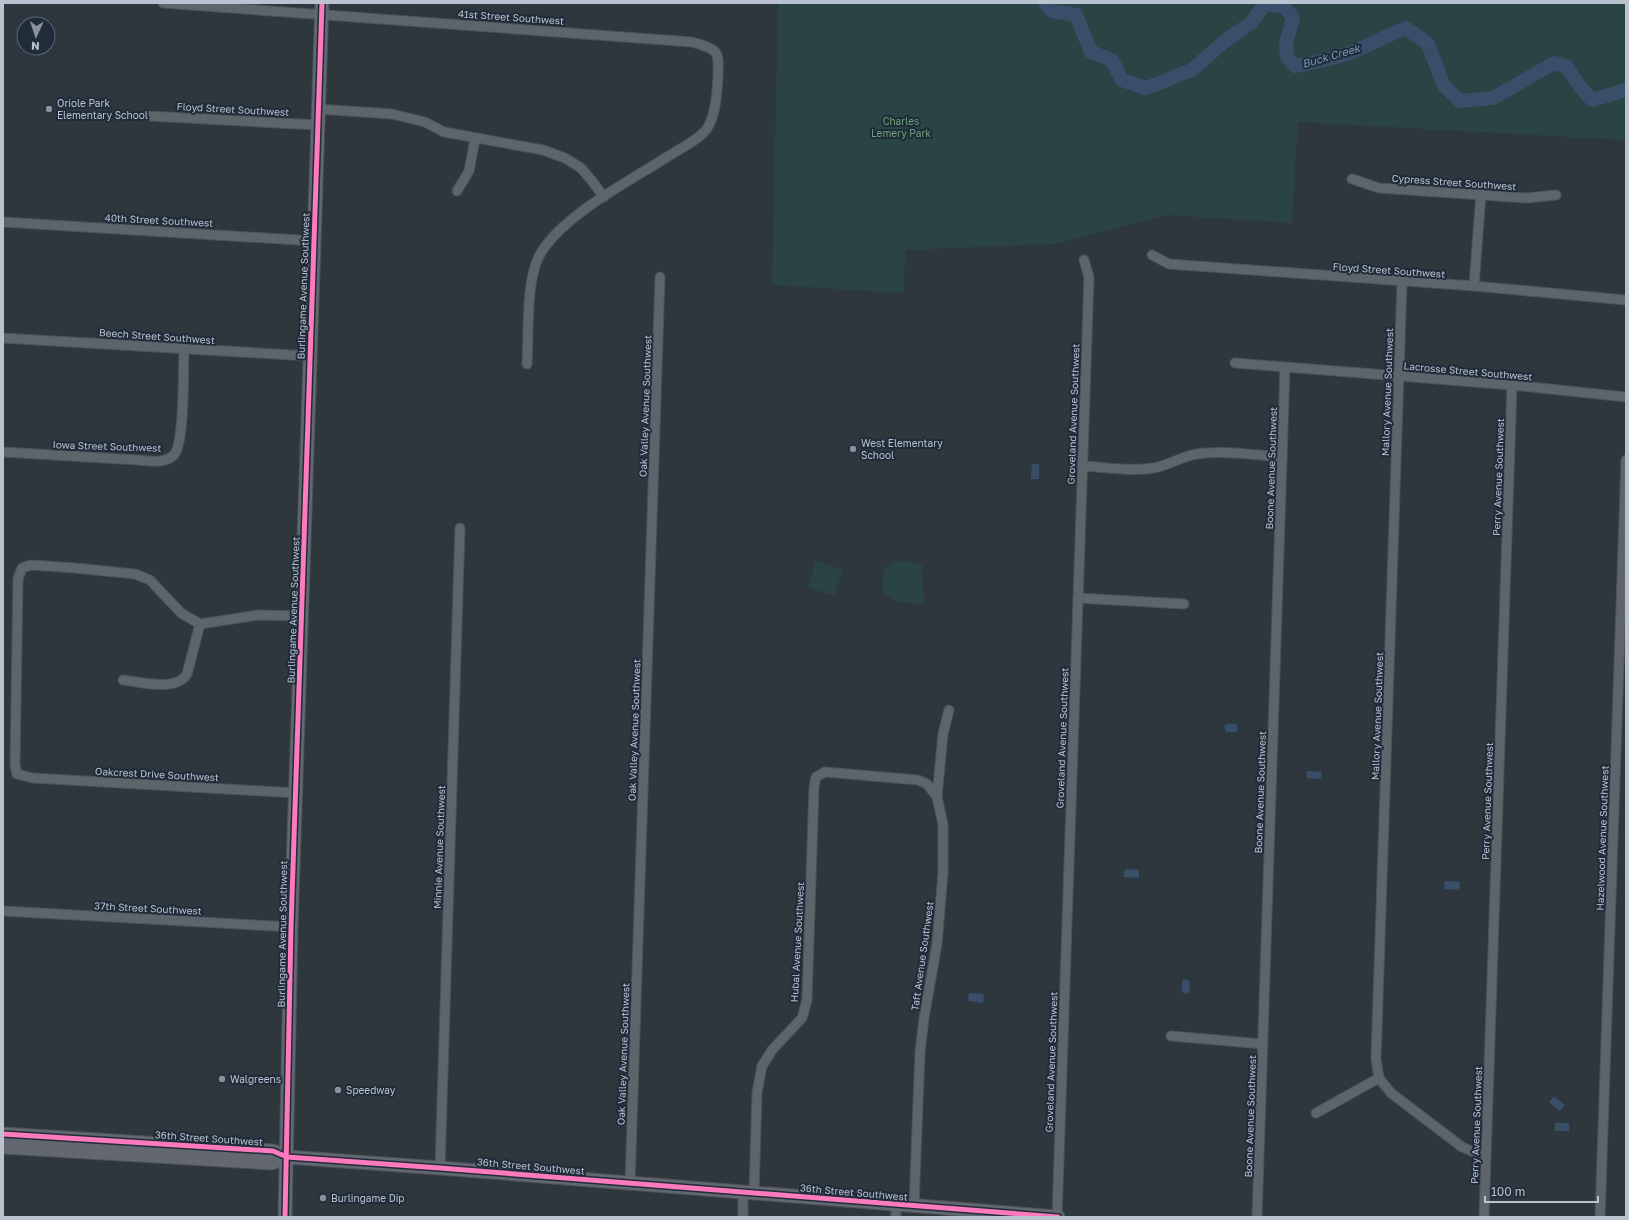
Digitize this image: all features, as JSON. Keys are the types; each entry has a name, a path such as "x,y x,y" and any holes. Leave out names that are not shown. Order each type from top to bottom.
{"street":[{"name":"41st Street Southwest","path":"162,3 321,8 692,42 713,48 719,56 717,98 708,127 693,141 604,197"},
{"name":"Burlingame Avenue Southwest","path":"285,1217 291,927 321,8"},
{"path":"317,109 392,114 425,122 444,132 475,139 543,150 565,158 581,168 592,181 604,197 564,225 540,252 535,266 530,285 528,364"},
{"name":"Floyd Street Southwest","path":"149,116 317,125"},
{"path":"456,191 469,171 475,139"},
{"name":"Cypress Street Southwest","path":"1352,179 1379,188 1527,198 1556,195"},
{"path":"1474,286 1481,194"},
{"name":"40th Street Southwest","path":"3,222 314,241"},
{"name":"Floyd Street Southwest","path":"1152,255 1170,264 1402,282 1474,286 1626,300"},
{"name":"Groveland Avenue Southwest","path":"1058,1217 1089,277 1084,260"},
{"name":"Oak Valley Avenue Southwest","path":"630,1183 660,277"},
{"name":"Mallory Avenue Southwest","path":"1379,1078 1376,1059 1402,282"},
{"name":"Beech Street Southwest","path":"3,338 309,356"},
{"name":"Iowa Street Southwest","path":"3,452 144,461 166,460 174,455 181,436 184,349"},
{"name":"Lacrosse Street Southwest","path":"1235,363 1512,385 1626,396"},
{"name":"Boone Avenue Southwest","path":"1257,1217 1264,1044 1285,368"},
{"name":"Perry Avenue Southwest","path":"1484,1217 1512,385"},
{"path":"1082,466 1138,470 1163,466 1195,454 1211,453 1282,457"},
{"name":"Hazelwood Avenue Southwest","path":"1600,1217 1626,460"},
{"name":"Minnie Avenue Southwest","path":"440,1168 460,528"},
{"name":"Oakcrest Drive Southwest","path":"200,624 181,613 150,580 135,574 32,565 22,568 18,579 15,764 17,774 33,778 296,793"},
{"path":"1078,598 1184,604"},
{"path":"123,680 169,685 180,682 187,674 200,624 258,615 301,616"},
{"name":"Taft Avenue Southwest","path":"914,1206 920,1052 924,1018 937,944 942,873 943,824 937,797 943,734 949,710"},
{"name":"Hubal Avenue Southwest","path":"743,1217 749,1193 758,1093 762,1066 772,1050 802,1018 807,1000 814,787 816,777 825,772 918,780 927,784 937,797"},
{"name":"37th Street Southwest","path":"3,911 291,927"},
{"path":"1171,1036 1264,1044"},
{"path":"1316,1113 1379,1078 1391,1093 1462,1147 1474,1152 1486,1152"},
{"name":"36th Street Southwest","path":"3,1134 273,1151 287,1157 749,1193 896,1211 914,1206 1058,1217"},
{"path":"146,1155 178,1150 184,1145"},
{"name":"36th Street Southwest","path":"3,1147 272,1163 287,1157"}],"green space":[{"name":"Charles Lemery Park","path":"778,3 1626,3 1626,140 1298,122 1292,223 1166,215 1056,244 906,250 903,293 772,285"},
{"path":"816,561 843,570 834,596 808,587"},
{"path":"894,561 908,561 922,565 924,604 897,601 883,591 884,571 888,564"}],"water":[{"path":"1032,464 1039,464 1039,479 1031,479"},
{"path":"1227,724 1236,724 1238,730 1235,732 1226,732 1224,726"},
{"path":"1307,771 1322,772 1321,779 1307,778"},
{"path":"1125,869 1139,870 1139,878 1123,877"},
{"path":"1445,881 1460,882 1459,890 1444,889"},
{"path":"1185,979 1189,981 1190,990 1185,994 1182,992 1182,981"},
{"path":"969,993 984,994 983,1003 968,1001"},
{"path":"1554,1096 1565,1105 1560,1111 1549,1102"},
{"path":"1555,1123 1569,1123 1569,1131 1555,1131"}],"waterway":[{"name":"Buck Creek","path":"1045,3 1052,11 1076,15 1091,52 1112,60 1122,80 1146,88 1192,70 1226,40 1251,23 1265,4 1285,7 1293,18 1286,43 1287,57 1295,66 1323,61 1349,53 1406,28 1428,44 1444,86 1460,101 1493,98 1554,63 1566,66 1581,88 1592,100 1626,90"}],"cycle path":[{"path":"285,1217 291,927 322,3"},
{"path":"3,1134 273,1151 287,1157 1058,1217"}],"place":[{"name":"Oriole Park Elementary School","path":"49,109"},
{"name":"West Elementary School","path":"853,449"},
{"name":"Walgreens","path":"222,1079"},
{"name":"Speedway","path":"338,1090"},
{"name":"Burlingame Dip","path":"323,1198"}]}
